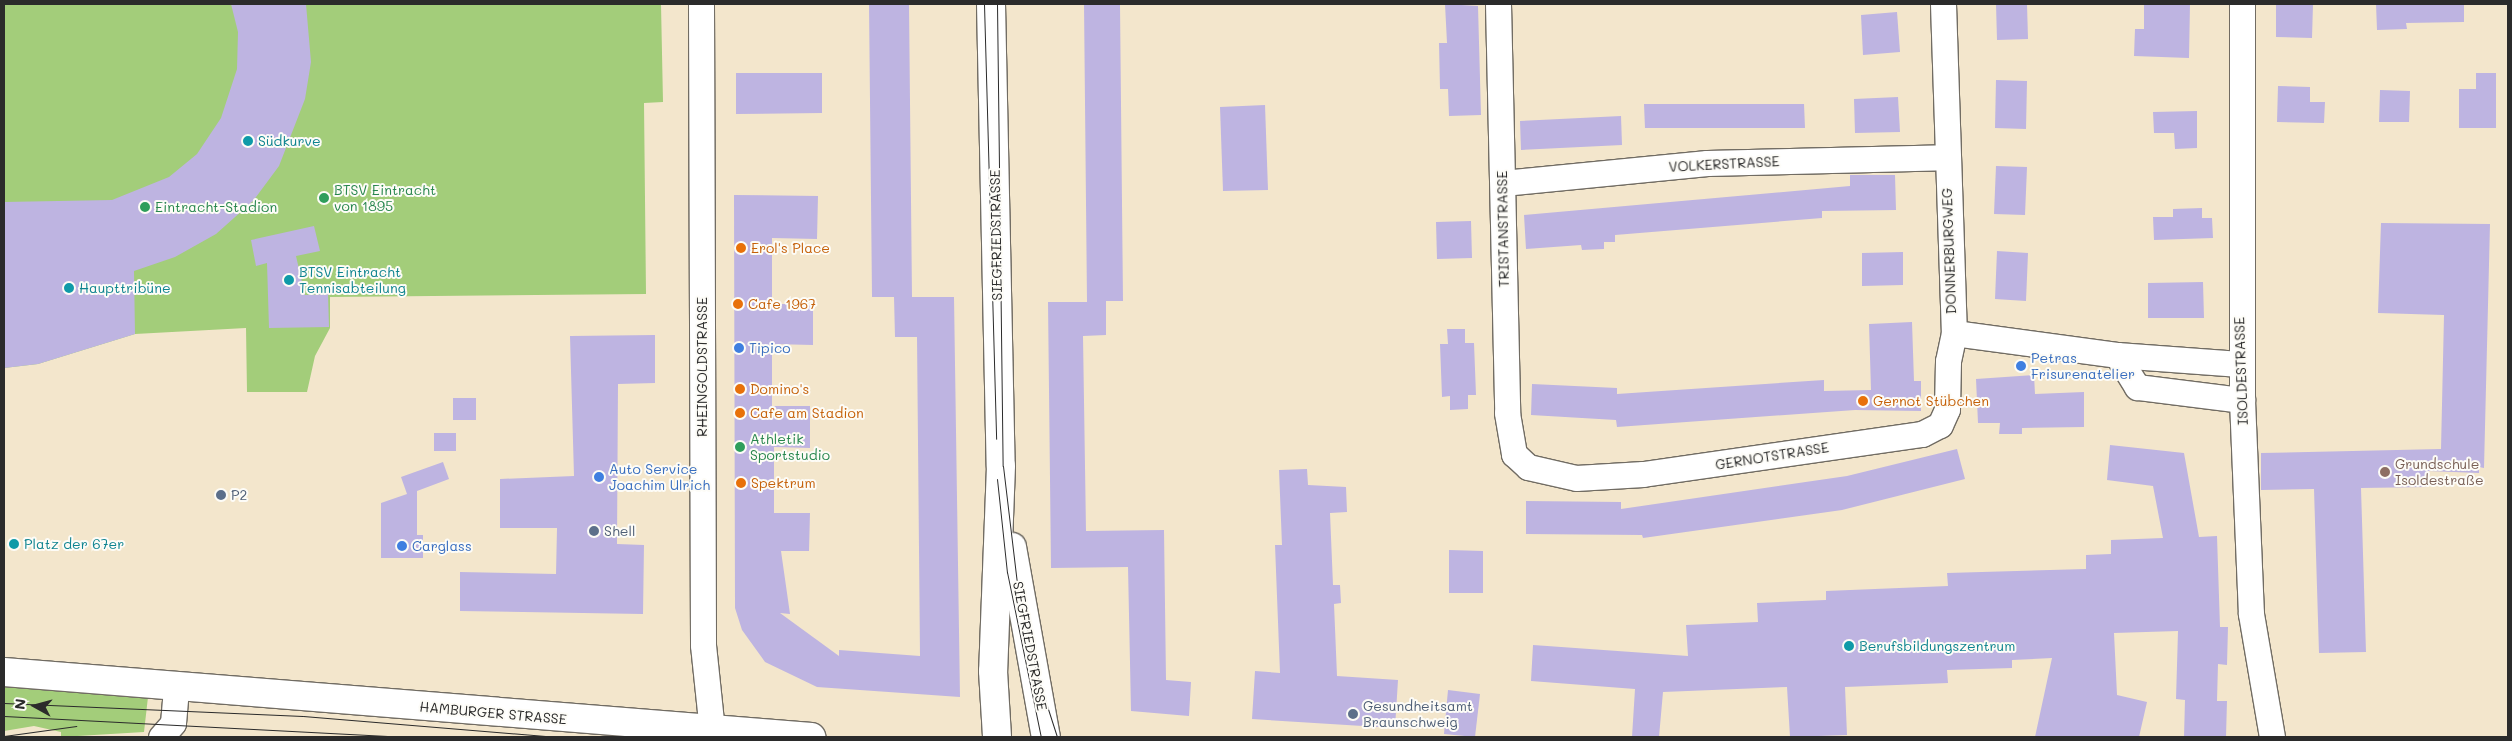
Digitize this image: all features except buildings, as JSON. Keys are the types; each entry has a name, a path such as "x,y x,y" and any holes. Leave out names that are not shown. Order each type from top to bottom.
{"street":[{"name":"RHEINGOLDSTRASSE","path":"701,4 703,645 712,730"},
{"name":"SIEGFRIEDSTRASSE","path":"991,4 1001,466 993,671 997,737"},
{"name":"TRISTANSTRASSE","path":"1498,4 1507,413 1514,454"},
{"name":"DONNERBURGWEG","path":"1943,4 1945,157 1954,333 2117,354 2240,364"},
{"name":"ISOLDESTRASSE","path":"2242,4 2240,364 2251,614 2272,737"},
{"name":"VOLKERSTRASSE","path":"1503,183 1707,163 1945,157"},
{"name":"GERNOTSTRASSE","path":"1514,454 1544,474 1576,478 1643,474 1922,434 1940,425 1947,410 1948,361 1954,333"},
{"path":"2117,354 2137,387 2242,400"},
{"name":"SIEGFRIEDSTRASSE","path":"1001,466 1024,614 1046,737"},
{"path":"996,617 1015,610 1024,614"},
{"name":"HAMBURGER STRASSE","path":"4,672 811,737"},
{"path":"160,737 173,723 176,686"}],"green space":[{"name":"BTSV Eintracht von 1895","path":"4,4 661,4 663,102 644,103 646,294 330,297 330,328 315,356 307,392 247,392 246,328 135,334 38,364 4,368"},
{"path":"4,685 148,697 144,732 61,737 61,732 34,726 4,731"}],"tram line":[{"path":"984,4 996,439"},
{"path":"997,4 1003,466 1017,584 1038,678 1057,737"},
{"path":"997,479 1007,572 1041,737"},
{"path":"4,703 303,716 560,737"},
{"path":"4,716 411,737"},
{"path":"4,736 76,726"}],"place":[{"name":"Südkurve","path":"248,141"},
{"name":"BTSV Eintracht von 1895","path":"324,198"},
{"name":"Eintracht-Stadion","path":"145,207"},
{"name":"Erol's Place","path":"741,248"},
{"name":"BTSV Eintracht Tennisabteilung","path":"289,280"},
{"name":"Haupttribüne","path":"69,288"},
{"name":"Cafe 1967","path":"738,304"},
{"name":"Tipico","path":"739,348"},
{"name":"Petras Frisurenatelier","path":"2021,366"},
{"name":"Domino's","path":"740,389"},
{"name":"Gernot Stübchen","path":"1863,401"},
{"name":"Cafe am Stadion","path":"740,413"},
{"name":"Athletik Sportstudio","path":"740,447"},
{"name":"Grundschule Isoldestraße","path":"2385,472"},
{"name":"Auto Service Joachim Ulrich","path":"599,477"},
{"name":"Spektrum","path":"741,483"},
{"name":"P2","path":"221,495"},
{"name":"Shell","path":"594,531"},
{"name":"Platz der 67er","path":"14,544"},
{"name":"Carglass","path":"402,546"},
{"name":"Berufsbildungszentrum","path":"1849,646"},
{"name":"Gesundheitsamt Braunschweig","path":"1353,714"}]}
